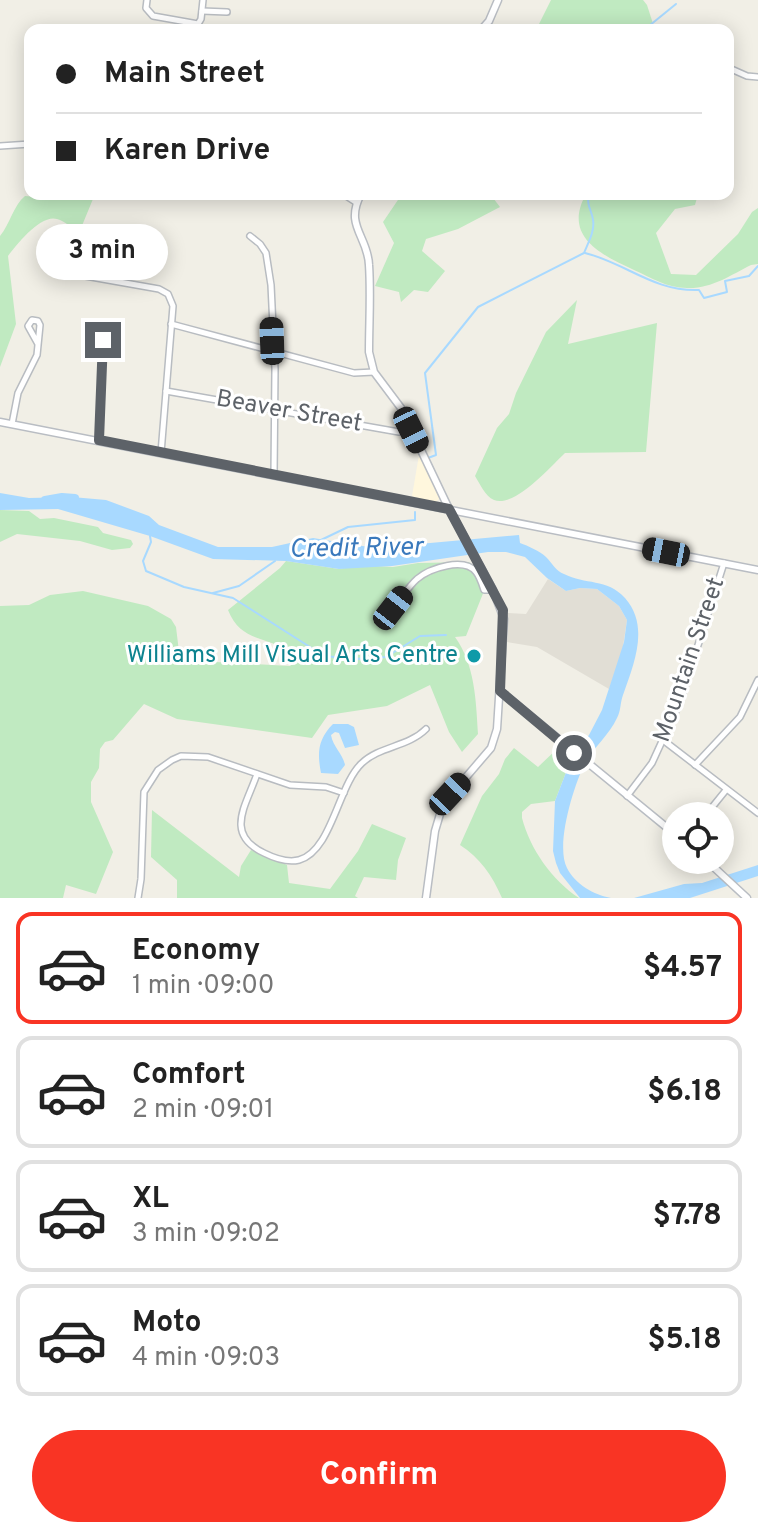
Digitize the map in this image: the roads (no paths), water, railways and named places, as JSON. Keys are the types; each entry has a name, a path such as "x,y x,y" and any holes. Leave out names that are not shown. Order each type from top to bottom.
{"main road":[{"path":"486,24 498,0"},
{"path":"358,200 354,219 369,257 369,352 374,372 401,408 449,509 493,590 504,619 497,729 491,748 443,804 435,831 426,898"},
{"path":"0,422 758,570"},
{"path":"464,536 460,521 468,513"},
{"path":"500,691 662,824"},
{"path":"722,874 747,898"}],"street":[{"path":"147,0 148,14 189,24 198,24 203,0"},
{"path":"202,11 227,12"},
{"path":"734,70 758,77"},
{"path":"0,146 24,144"},
{"path":"352,200 357,203"},
{"path":"250,236 263,247 268,260 276,410 274,475"},
{"path":"76,274 56,256 50,258 53,269 76,274 159,289 170,296 173,306 161,453"},
{"path":"171,324 354,373 374,372"},
{"path":"99,440 103,340"},
{"path":"12,424 18,393 35,360 38,344"},
{"name":"Beaver Street","path":"166,391 399,432 411,430"},
{"name":"Mountain Street","path":"627,796 645,774 663,740 689,678 724,563"},
{"path":"393,608 423,574 447,566 468,566 475,570 484,590 493,590"},
{"path":"695,765 740,717 758,680"},
{"path":"257,774 241,822 243,838 250,846 286,861 300,860 317,848 356,769 369,757 415,740 426,729"},
{"path":"663,740 758,813"},
{"path":"138,898 144,792 158,770 181,756 198,755 290,785 326,787 344,793"},
{"path":"716,802 726,790"}],"water":[{"name":"Credit River","path":"0,493 29,498 106,500 149,516 159,525 218,547 272,547 313,538 375,548 519,535 520,543 543,555 561,573 611,587 633,609 638,645 618,715 581,773 567,815 563,845 567,868 575,879 592,891 611,898 580,898 560,873 553,851 555,801 572,757 589,735 602,710 624,642 627,620 619,606 597,589 566,591 525,557 506,552 339,569 286,561 213,559 150,536 58,509 0,510"},
{"path":"333,724 354,727 359,745 345,748 339,733 335,732 331,735 332,739 345,765 338,774 321,773 320,747 324,735"},
{"path":"758,865 758,876 690,898 634,898 684,884 702,883"}],"waterway":[{"path":"651,24 676,4"},
{"path":"428,458 436,455 425,373 478,307 584,253 593,228 588,200"},
{"path":"585,253 654,282 699,290 704,298 727,292 725,281 749,276 758,266"},
{"name":"Credit River","path":"45,500 75,498"},
{"path":"321,540 348,527 415,520 415,512"},
{"path":"150,536 151,542 143,561 146,571 184,587 233,598 324,656 355,659 386,657 420,636 446,635"},
{"path":"213,593 239,586 275,561"}],"place":[{"name":"Williams Mill Visual Arts Centre","path":"474,656"}]}
